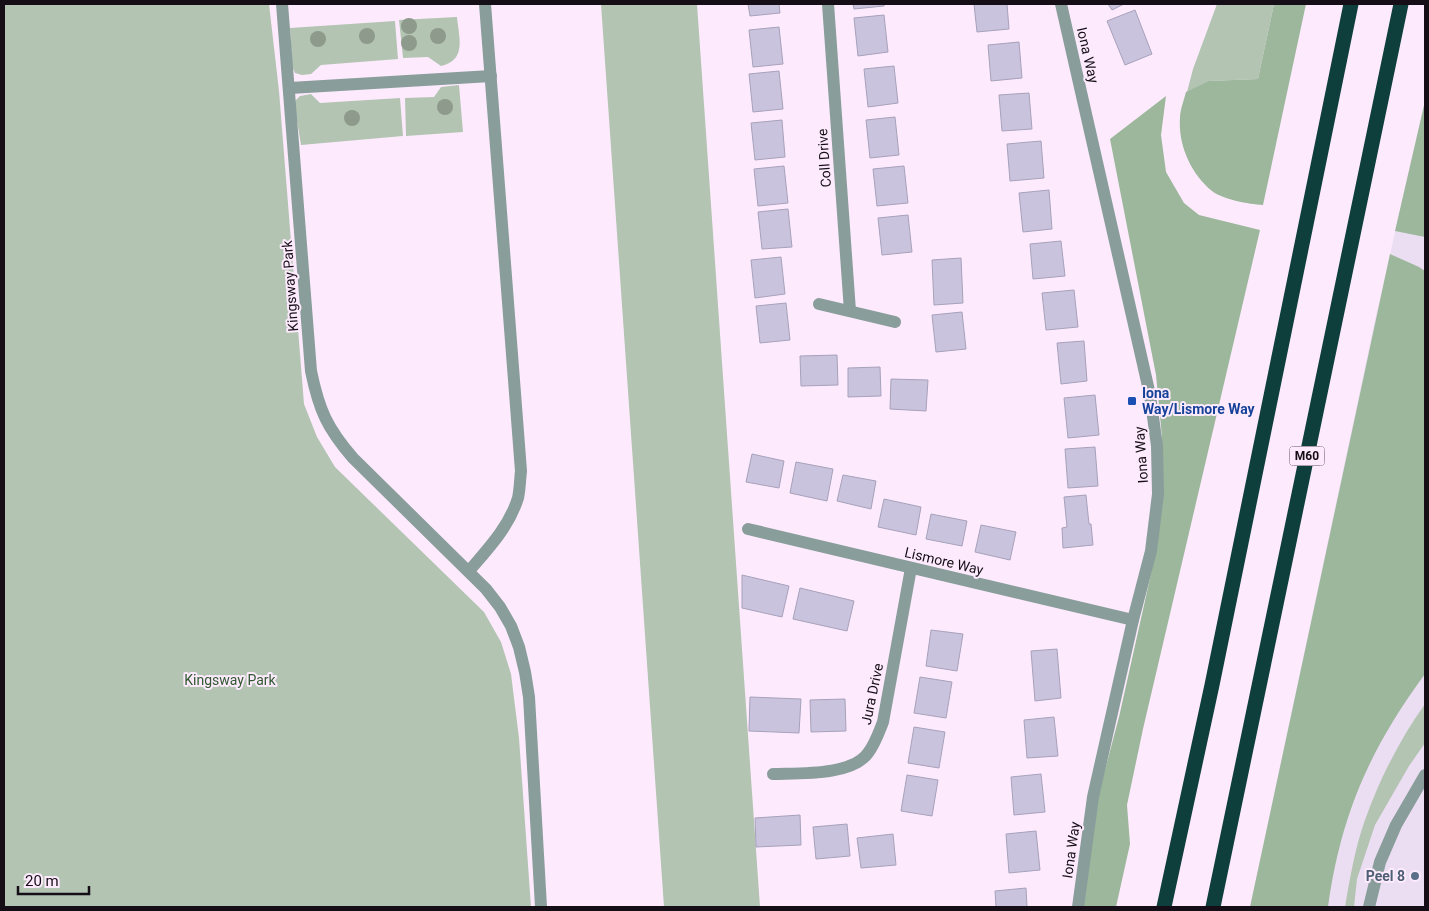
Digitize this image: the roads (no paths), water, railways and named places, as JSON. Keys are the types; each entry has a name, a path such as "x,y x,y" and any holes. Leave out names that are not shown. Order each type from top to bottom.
{"highway":[{"path":"1164,907 1212,685 1350,4"},
{"name":"M60","path":"1213,907 1401,4"}],"street":[{"name":"Kingsway Park","path":"282,4 311,371 316,392 323,416 335,437 353,458 469,571 500,607 511,626 519,647 529,697 541,907"},
{"path":"469,571 493,544 509,520 518,497 521,471 485,4"},
{"name":"Coll Drive","path":"828,4 850,311"},
{"name":"Iona Way","path":"1061,4 1150,395 1157,446 1158,494 1151,551 1133,620 1093,797 1078,907"},
{"path":"290,88 491,76"},
{"path":"819,304 896,322"},
{"name":"Lismore Way","path":"748,529 1133,620"},
{"name":"Jura Drive","path":"773,774 822,772 840,769 855,764 867,755 877,738 883,722 911,568"},
{"path":"1369,907 1380,862 1388,843 1396,825 1425,775"}],"place":[{"name":"Iona Way/Lismore Way","path":"1132,401"},
{"name":"Peel 8","path":"1415,876"}]}
